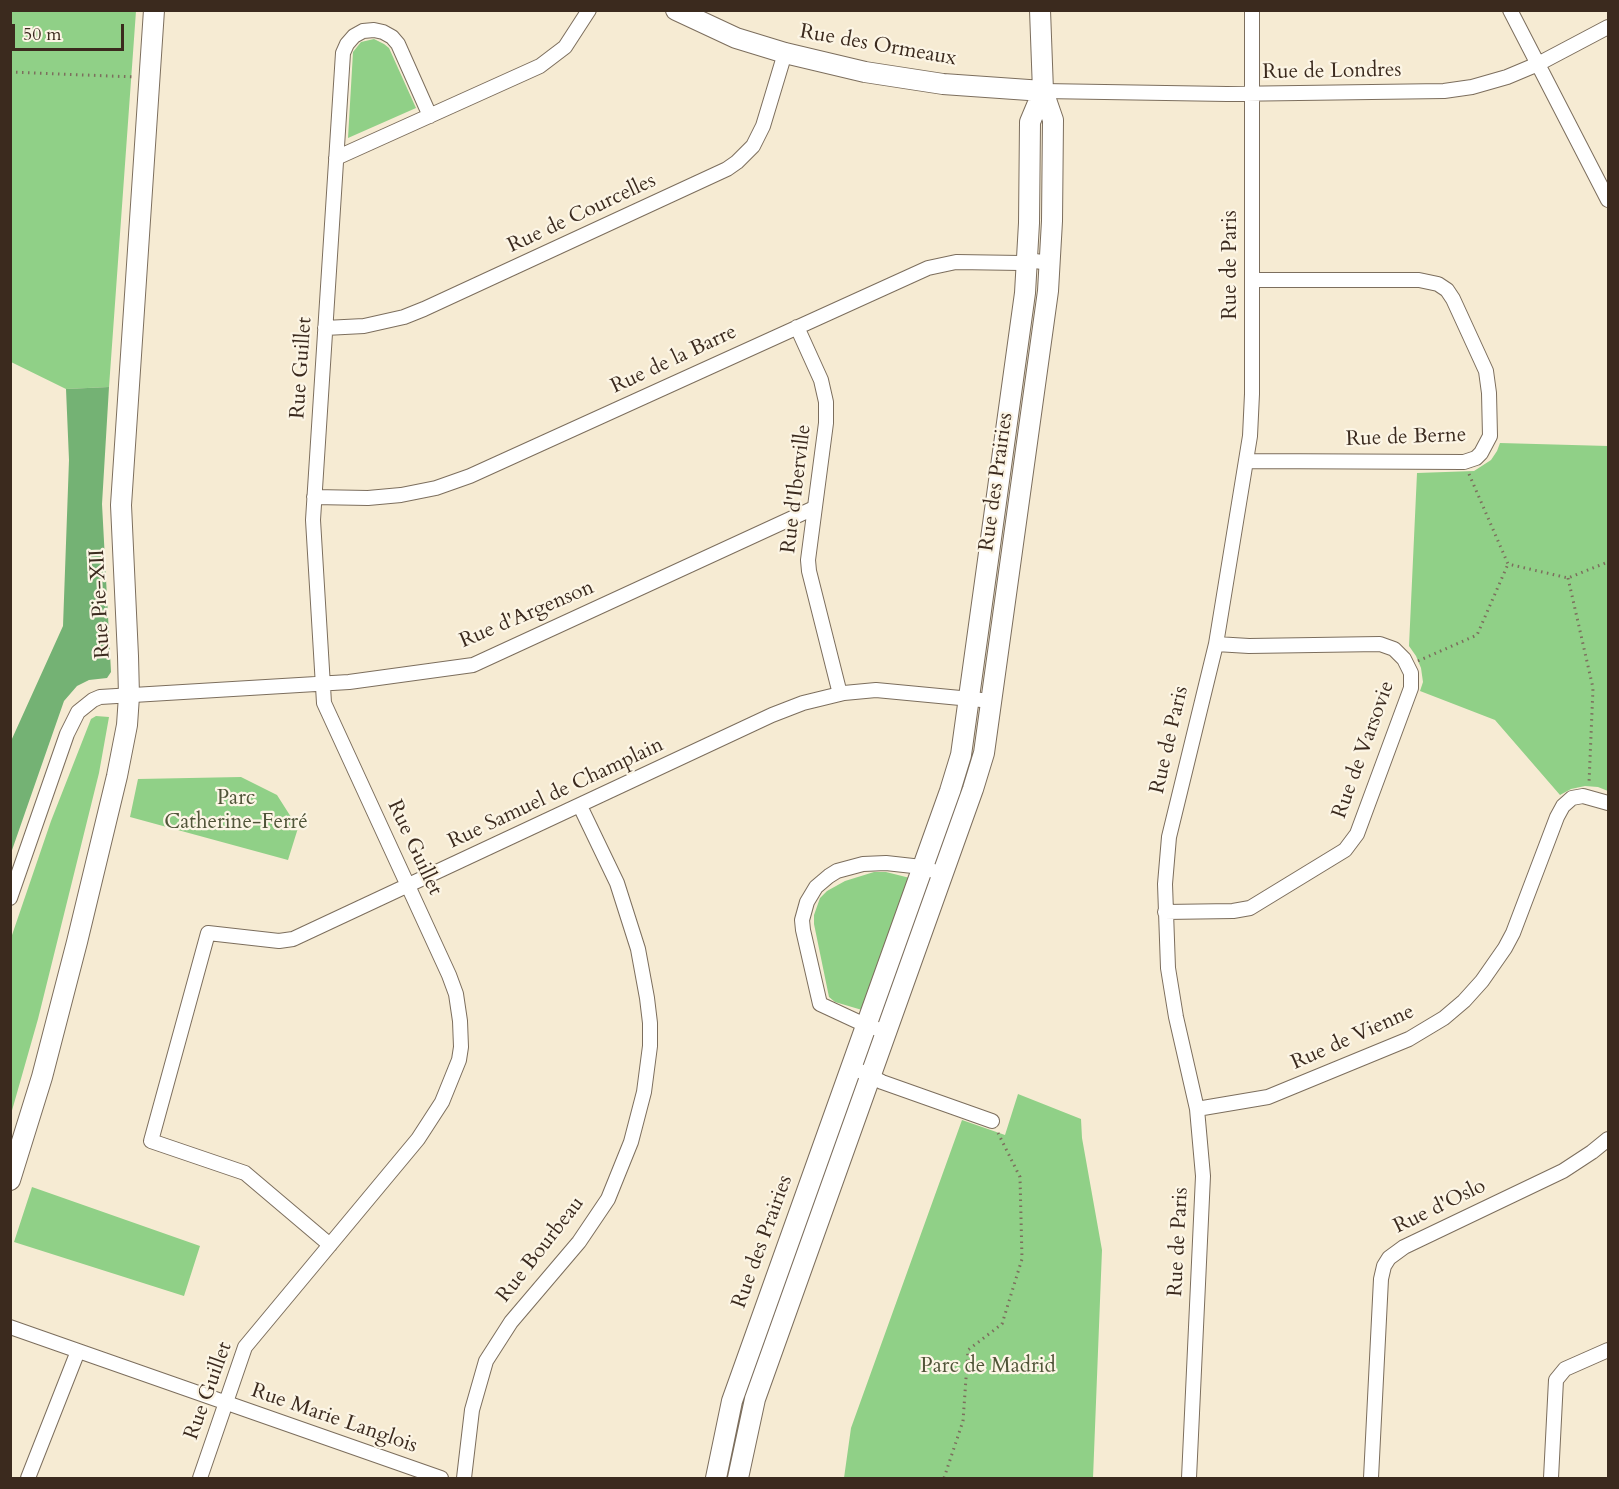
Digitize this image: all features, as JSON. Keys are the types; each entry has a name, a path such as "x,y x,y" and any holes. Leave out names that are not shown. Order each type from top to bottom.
{"street":[{"name":"Rue Pie-XII","path":"10,1180 42,1077 77,942 122,752 129,696 121,505 154,10"},
{"path":"336,158 549,61 565,47 589,10"},
{"name":"Rue des Ormeaux","path":"676,10 736,38 784,53 894,77 943,84 1042,91"},
{"name":"Rue des Prairies","path":"738,1479 755,1399 980,769 992,701 1048,291 1053,120 1042,91 1040,10"},
{"name":"Rue de Paris","path":"1189,1479 1203,1203 1202,1155 1197,1109 1176,1017 1168,968 1165,912 1169,837 1216,644 1246,461 1252,394 1252,10"},
{"path":"1510,10 1608,200"},
{"name":"Rue de Londres","path":"1042,91 1252,94 1444,91 1485,84 1538,64 1608,27"},
{"name":"Rue Guillet","path":"200,1479 245,1347 428,1126 448,1089 459,1060 461,1034 456,994 449,975 325,708 313,520 343,53 354,36 374,30 383,32 398,44 430,116"},
{"name":"Rue de Courcelles","path":"325,328 364,326 424,309 727,169 753,146 763,126 784,53"},
{"name":"Rue des Prairies","path":"716,1479 732,1401 961,755 1025,293 1030,122 1042,91"},
{"name":"Rue de la Barre","path":"314,497 344,499 393,496 428,490 470,476 936,265 956,262 1021,262 1027,260 1050,263"},
{"name":"Rue de Berne","path":"1246,461 1464,462 1476,458 1490,436 1488,381 1482,360 1447,290 1438,284 1419,280 1252,279"},
{"name":"Rue d'Iberville","path":"797,327 821,380 826,402 826,423 808,548 809,571 840,694"},
{"name":"Rue d'Argenson","path":"10,898 74,719 83,707 93,700 100,697 322,685 473,665 814,508"},
{"name":"Rue de Varsovie","path":"1165,912 1233,911 1250,908 1346,850 1357,834 1407,700 1412,680 1408,666 1394,649 1380,644 1249,646 1216,644"},
{"name":"Rue Samuel de Champlain","path":"330,1245 245,1173 151,1141 208,933 286,941 772,715 803,703 840,694 876,690 992,701"},
{"path":"1588,796 1608,803"},
{"name":"Rue de Vienne","path":"1197,1109 1259,1099 1288,1089 1409,1039 1454,1010 1482,981 1509,940 1559,811 1572,798 1588,796"},
{"name":"Rue Bourbeau","path":"464,1479 472,1410 486,1361 511,1322 579,1242 608,1198 631,1142 644,1092 650,1046 650,1023 648,998 638,949 617,883 580,806"},
{"path":"886,1032 820,1004 803,930 802,920 807,902 822,881 846,868 875,863 922,867 942,874"},
{"path":"852,1067 882,1082 992,1120"},
{"name":"Rue d'Oslo","path":"1371,1479 1382,1272 1389,1258 1404,1247 1563,1171 1608,1139"},
{"name":"Rue Marie Langlois","path":"10,1327 441,1479"},
{"path":"1551,1479 1556,1380 1565,1369 1608,1350"},
{"path":"28,1479 78,1351"}],"path":[{"path":"10,72 149,78"},
{"path":"1408,666 1478,635 1508,564 1487,520 1464,462"},
{"path":"1508,564 1568,578 1608,562"},
{"path":"1568,578 1593,688 1588,796"},
{"path":"944,1479 963,1420 968,1350 1002,1324 1022,1259 1020,1177 992,1120"}],"green space":[{"path":"11,11 136,11 109,387 66,389 11,362"},
{"path":"374,39 389,48 416,108 348,138 353,52 361,42"},
{"path":"109,387 102,504 111,672 107,678 89,680 77,686 64,701 11,853 11,741 63,626 69,460 66,389"},
{"path":"1500,443 1608,446 1608,791 1585,786 1571,789 1560,795 1495,720 1420,691 1423,682 1421,668 1409,646 1417,473 1474,471 1491,460"},
{"path":"96,716 109,717 99,773 38,1019 11,1114 11,938 51,821 91,719"},
{"name":"Parc Catherine-Ferré","path":"241,777 277,795 298,828 288,860 130,817 138,779"},
{"path":"874,872 886,872 910,878 862,1010 835,1002 829,997 814,915 820,898 827,891 845,881"},
{"name":"Parc de Madrid","path":"1018,1094 1081,1119 1082,1138 1102,1250 1093,1478 844,1478 851,1428 962,1120 1005,1135"},
{"path":"32,1187 200,1246 184,1296 14,1242"}]}
